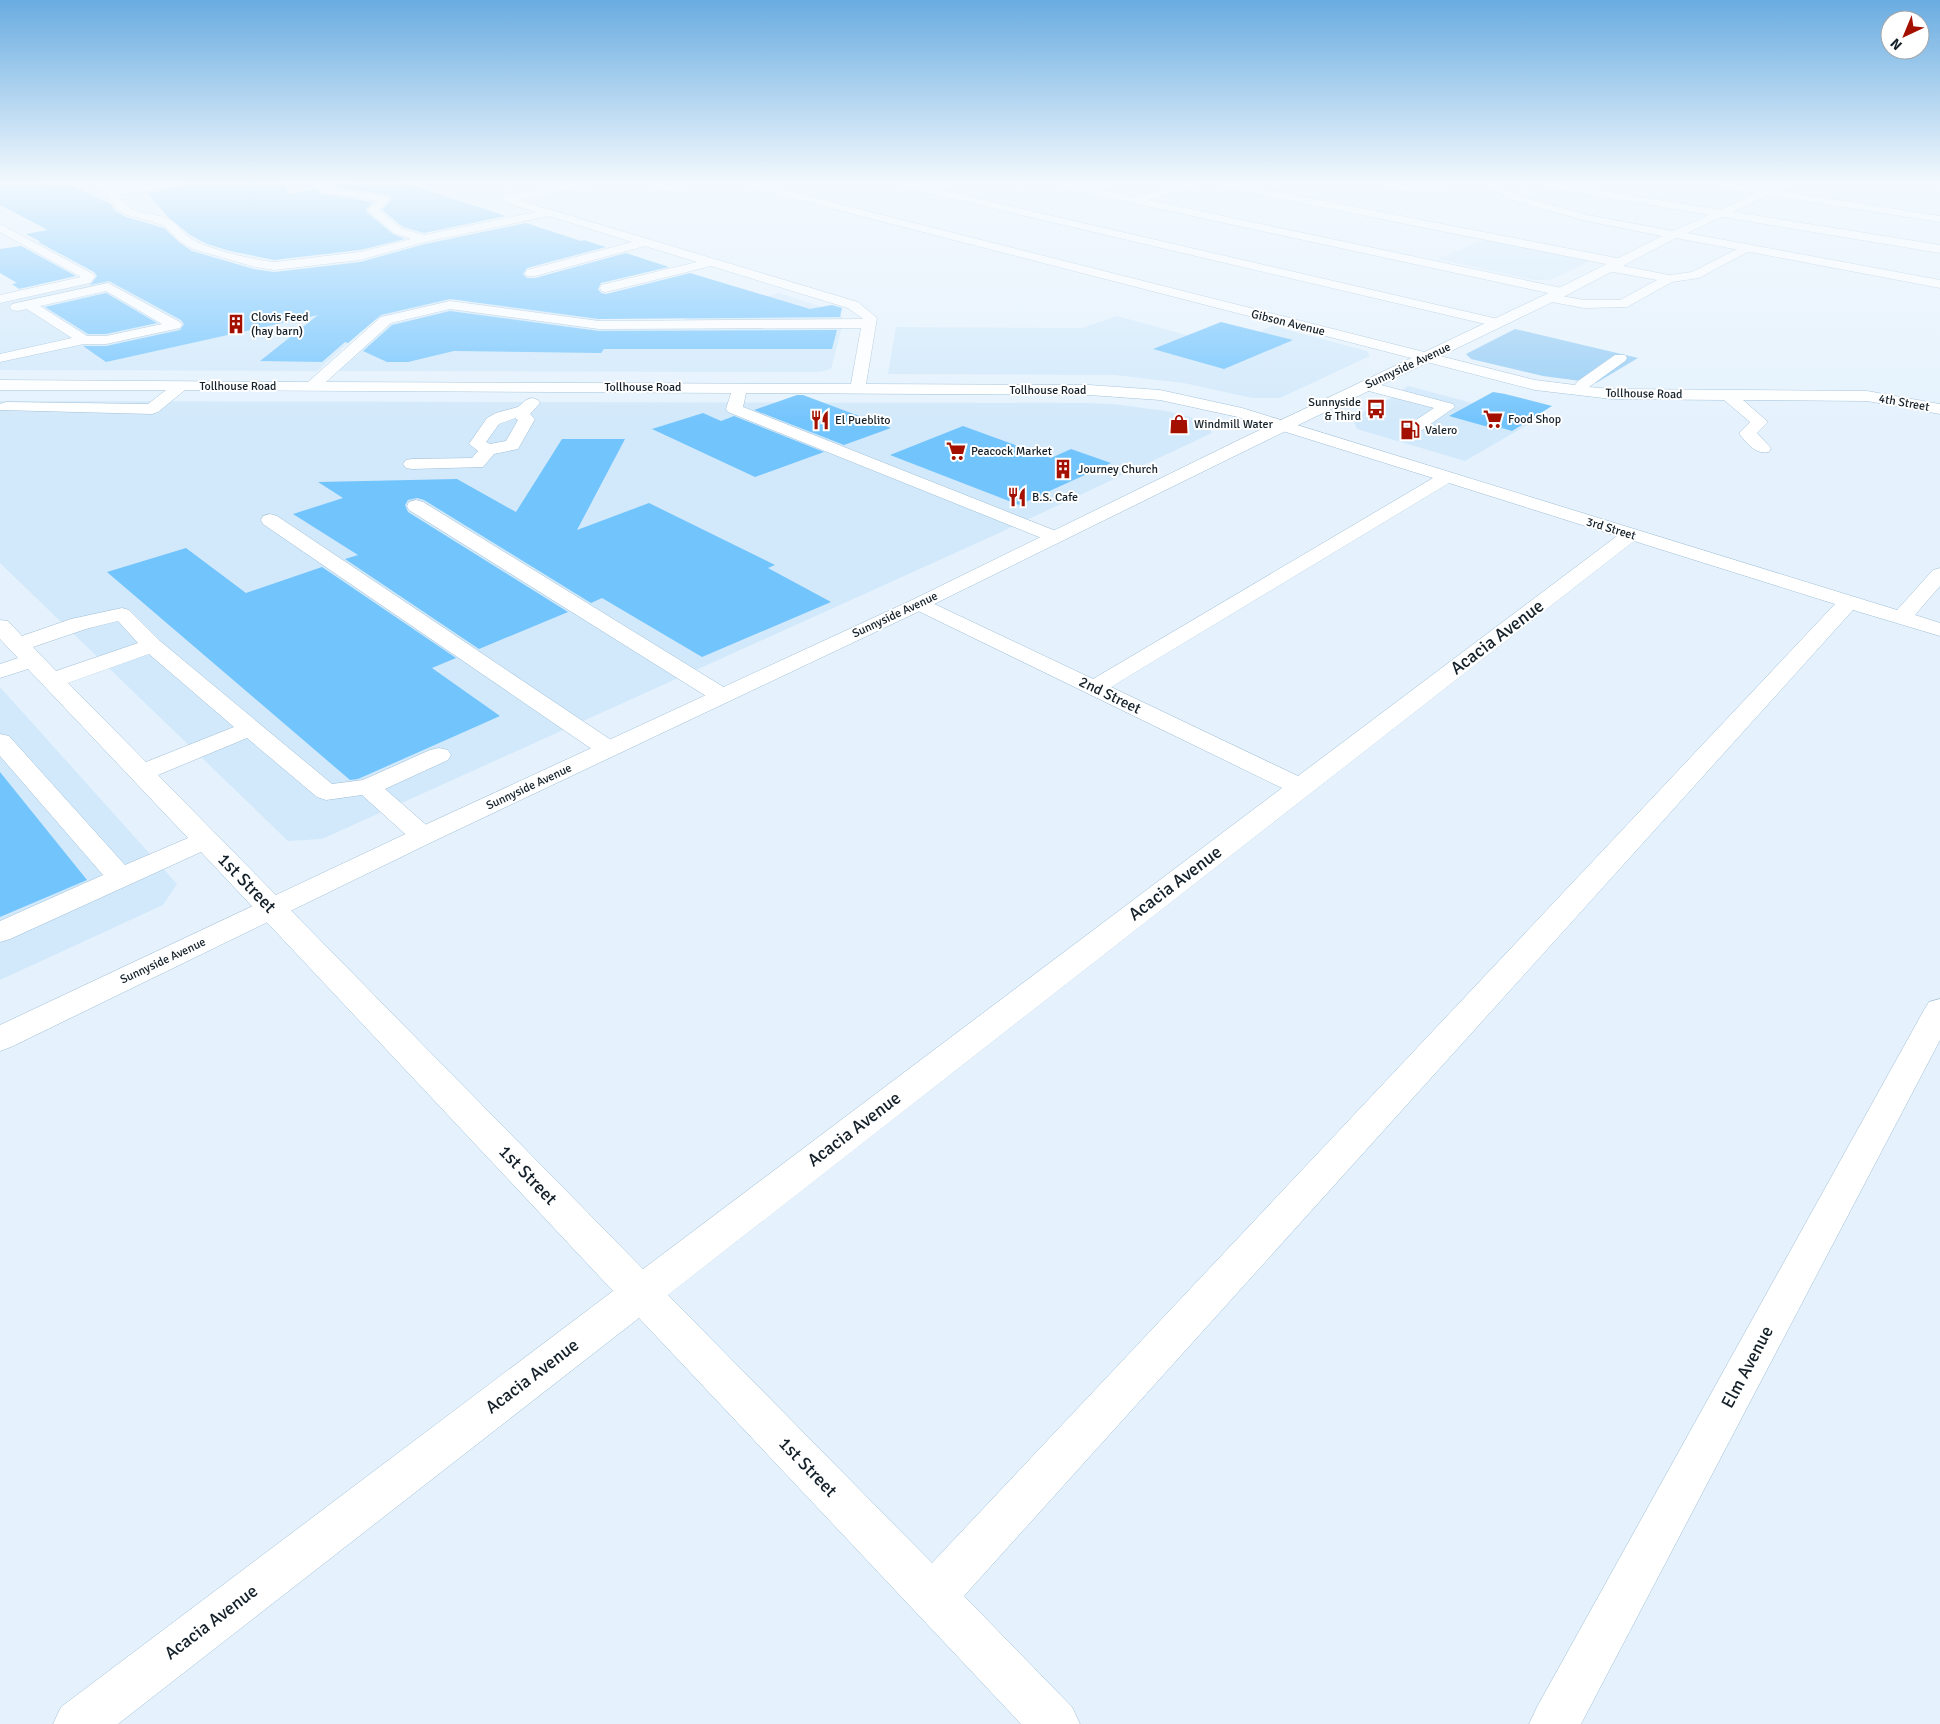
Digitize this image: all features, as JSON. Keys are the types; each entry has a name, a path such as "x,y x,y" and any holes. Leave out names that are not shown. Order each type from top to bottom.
{"street":[{"path":"0,299 86,280 88,276 65,263"},
{"path":"257,263 274,266 296,263"},
{"path":"531,273 566,263"},
{"path":"606,288 705,263"},
{"path":"716,263 853,305 870,318 861,361 858,388"},
{"name":"Gibson Avenue","path":"1058,263 1425,358"},
{"path":"1241,263 1498,323"},
{"path":"1417,263 1556,295 1584,304 1622,304 1669,279 1695,276 1719,263"},
{"path":"1609,263 1669,279"},
{"name":"Sunnyside Avenue","path":"0,1039 423,836 919,604 1620,263"},
{"path":"1827,263 1940,284"},
{"path":"0,310 108,287 175,325 106,340 84,340 0,358"},
{"path":"29,304 84,340"},
{"path":"312,386 386,320 450,305 599,325 869,324"},
{"name":"Tollhouse Road","path":"1425,358 1518,382 1578,392 1729,396 1867,396"},
{"path":"1578,392 1582,384 1620,358"},
{"name":"Tollhouse Road","path":"0,386 1090,390 1133,392 1194,401 1232,410 1282,426"},
{"path":"3,407 38,386"},
{"path":"3,407 152,409 180,386"},
{"path":"1366,386 1446,407 1416,427"},
{"path":"488,450 476,444 494,420 518,413 530,406 540,388"},
{"path":"740,388 734,409 1054,537"},
{"path":"1729,396 1760,422 1747,433 1763,448"},
{"name":"4th Street","path":"1867,396 1940,409"},
{"path":"412,464 477,463 488,450 512,445 527,419 518,413"},
{"name":"3rd Street","path":"1282,426 1382,450 1447,477 1940,630"},
{"path":"1094,688 1447,477"},
{"path":"416,506 722,696"},
{"path":"270,520 608,750"},
{"name":"Acacia Avenue","path":"78,1724 1630,535"},
{"path":"1901,618 1940,574"},
{"path":"932,1597 1848,602"},
{"name":"2nd Street","path":"919,604 1301,787"},
{"path":"21,656 79,624 122,614 140,631 152,646 326,792 368,787 439,755"},
{"path":"21,656 152,646"},
{"name":"1st Street","path":"21,656 142,773 1055,1724"},
{"path":"142,773 251,728"},
{"path":"0,741 121,878"},
{"path":"368,787 423,836"},
{"path":"0,932 206,840"},
{"name":"Elm Avenue","path":"1554,1724 1940,1010"}],"shaded area":[{"path":"1458,263 1585,263 1551,280 1534,280"},
{"path":"134,275 524,283 375,319 317,371 0,370 0,301"},
{"path":"508,293 526,293 615,325 842,327 831,369 819,372 336,371 390,321"},
{"path":"779,293 835,311 842,316 843,322 679,321"},
{"path":"1117,316 1226,346 1273,326 1367,351 1370,356 1280,398 1252,398 1184,383 1115,375 888,374 896,327 1082,328"},
{"path":"1515,329 1638,358 1596,383 1543,376 1471,359 1466,354"},
{"path":"1408,386 1536,420 1465,461 1357,429 1352,418 1393,397"},
{"path":"0,401 1085,403 1113,404 1166,411 1206,421 1212,433 997,534 322,839 288,841 0,563"},
{"path":"0,687 177,884 163,905 0,980"}],"building":[{"path":"0,263 53,263 76,276 19,289 12,284 17,283 0,273"},
{"path":"78,263 235,263 274,272 348,263 544,263 527,268 523,274 527,278 535,278 588,263 658,263 669,267 601,283 598,289 601,293 606,294 690,273 810,309 832,305 842,308 840,317 599,319 450,299 381,315 322,362 260,361 318,315 106,362 83,346 106,346 180,330 184,324 181,320 109,281 62,291 90,285 97,276 94,272"},
{"path":"106,293 157,323 106,334 88,334 45,307"},
{"path":"450,311 599,331 837,330 832,349 604,349 601,353 454,351 408,362 387,362 363,351 392,325"},
{"path":"1221,322 1293,340 1224,369 1153,349"},
{"path":"1493,392 1552,406 1512,431 1502,428 1499,430 1449,416"},
{"name":"El Pueblito","path":"797,395 803,395 891,428 844,445 754,410"},
{"path":"703,413 721,421 734,416 824,452 755,477 652,429"},
{"path":"963,426 1051,458 1071,449 1111,463 1019,505 890,455"},
{"path":"562,439 625,439 577,530 649,503 775,565 768,568 831,602 702,657 602,598 591,603 424,500 417,498 408,500 405,505 408,512 568,612 479,649 345,559 358,555 293,514 343,498 318,482 457,479 516,512"},
{"path":"186,548 246,593 322,567 456,658 432,668 500,716 358,779 350,780 107,572"},
{"path":"0,772 87,880 0,917"}],"tunnel":[{"path":"1405,435 1416,427"}],"place":[{"name":"Clovis Feed (hay barn)","path":"236,324"},
{"name":"Sunnyside & Third","path":"1376,409"},
{"name":"Food Shop","path":"1493,419"},
{"name":"El Pueblito","path":"820,420"},
{"name":"Windmill Water","path":"1179,424"},
{"name":"Valero","path":"1410,430"},
{"name":"Peacock Market","path":"956,451"},
{"name":"Journey Church","path":"1063,469"},
{"name":"B.S. Cafe","path":"1017,497"}]}
